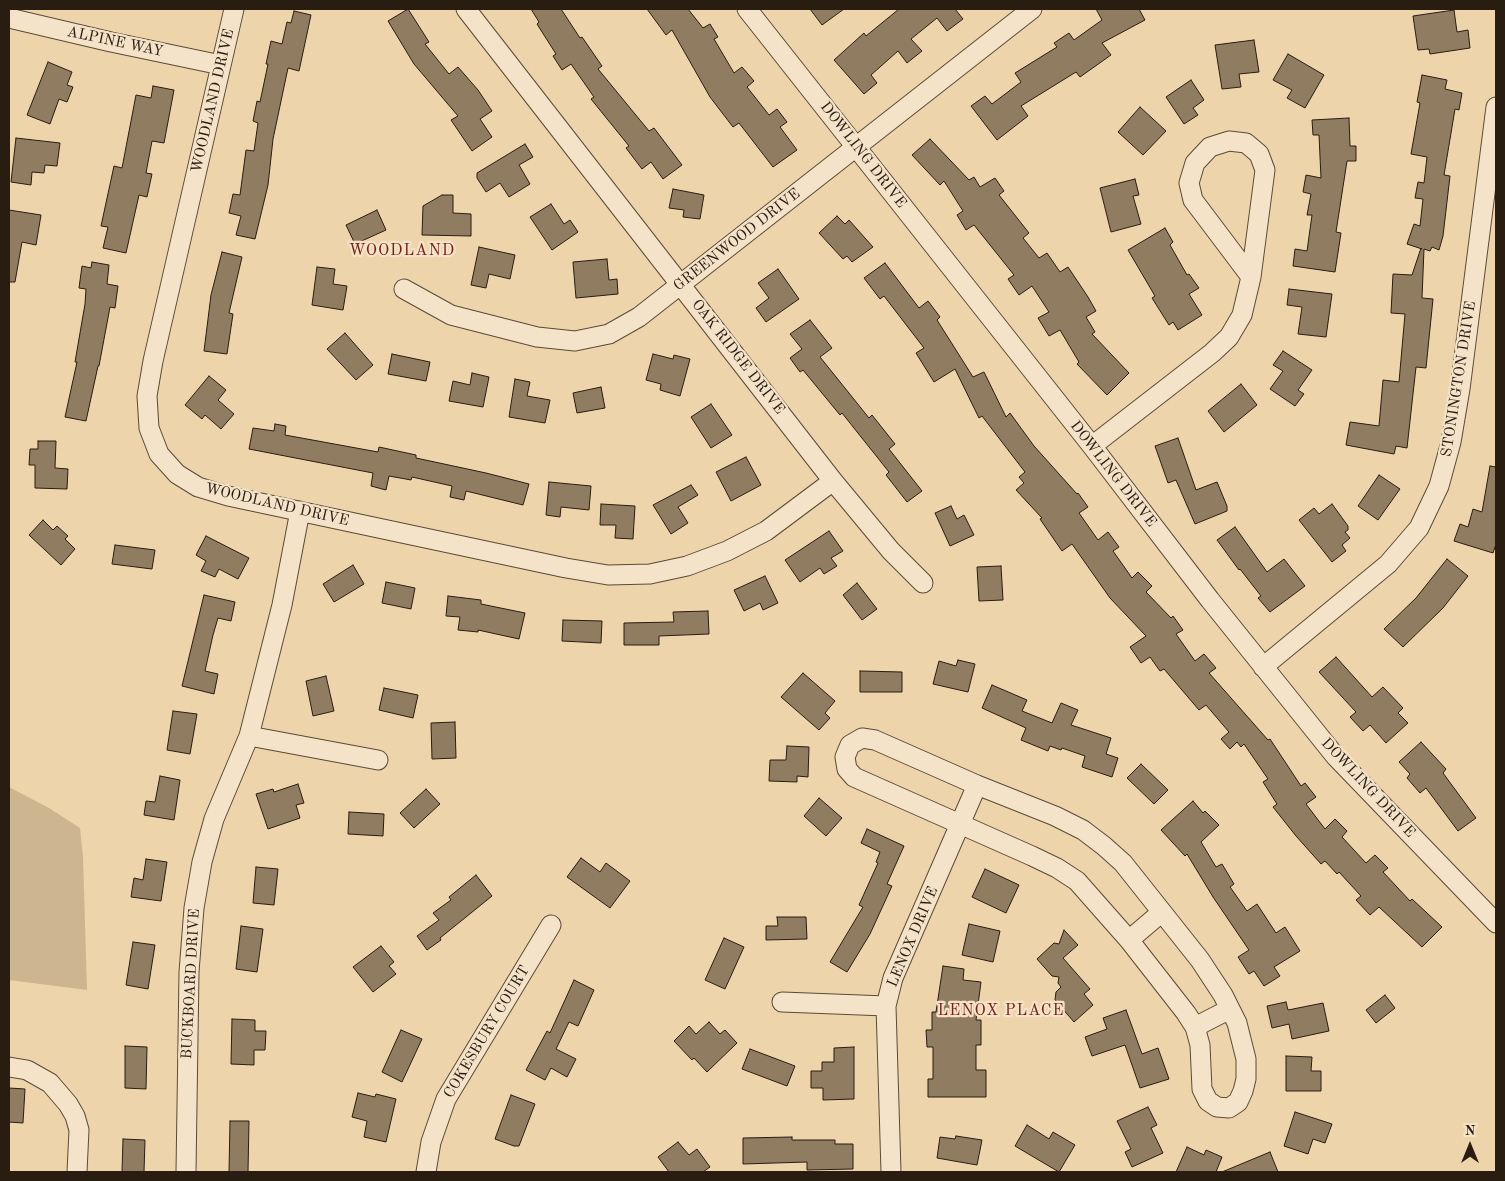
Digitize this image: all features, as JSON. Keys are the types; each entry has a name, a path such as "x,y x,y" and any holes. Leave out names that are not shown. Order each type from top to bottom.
{"street":[{"name":"WOODLAND DRIVE","path":"234,9 153,361 147,396 149,428 158,454 177,474 198,487 228,496 566,568 608,575 650,574 687,566 727,551 766,532 833,480"},
{"name":"OAK RIDGE DRIVE","path":"466,9 833,480 891,551 923,583"},
{"name":"DOWLING DRIVE","path":"747,9 1092,446 1210,600 1336,757 1496,923"},
{"name":"GREENWOOD DRIVE","path":"404,289 451,315 537,337 575,341 609,334 640,317 1032,9"},
{"name":"ALPINE WAY","path":"9,18 221,65"},
{"name":"STONINGTON DRIVE","path":"1263,667 1388,564 1419,528 1439,486 1451,442 1460,389 1496,107"},
{"path":"1092,446 1212,354 1229,336 1242,315 1251,277 1265,170 1259,154 1246,143 1229,141 1210,148 1194,163 1189,183 1193,200 1251,277"},
{"name":"BUCKBOARD DRIVE","path":"186,1172 189,972 194,908 202,862 214,819 249,736 282,604 300,510"},
{"path":"249,736 378,760"},
{"path":"862,738 875,740 977,785 1055,816 1083,830 1123,863 1200,960 1224,995 1237,1023 1246,1059 1246,1079 1238,1102 1229,1108 1217,1107 1208,1101 1202,1089 1200,1044 1186,1012 1129,940 1077,881 1057,868 854,777 847,769 845,757 850,745 862,738"},
{"name":"LENOX DRIVE","path":"890,1172 886,1006 893,978 977,785"},
{"path":"1129,940 1162,912"},
{"name":"COKESBURY COURT","path":"426,1172 431,1142 446,1099 551,924"},
{"path":"782,1002 886,1006"},
{"path":"1194,1027 1230,1009"},
{"path":"9,1067 27,1070 50,1083 68,1104 75,1116 79,1130 76,1172"}],"shaded area":[{"path":"9,787 49,808 80,828 83,857 87,990 9,980"}],"building":[{"path":"408,9 429,42 425,44 449,74 458,67 478,90 492,111 480,119 492,137 472,151 451,120 458,116 414,64 388,21"},
{"path":"531,9 561,9 580,38 582,37 602,66 598,69 649,131 654,128 682,165 663,179 651,162 642,169 626,148 629,146 591,99 594,97 571,64 562,70 553,56 556,54 537,24 539,22"},
{"path":"647,9 688,9 703,28 710,24 718,37 714,39 734,73 742,67 754,81 747,87 769,115 777,109 787,122 780,127 797,150 773,167 739,123 733,127 710,97 672,30 666,35"},
{"path":"810,9 844,9 822,25"},
{"path":"899,9 955,9 963,19 947,31 937,18 911,39 922,51 907,63 898,51 871,75 877,83 864,94 834,60 864,33 866,36"},
{"path":"1096,9 1139,9 1145,20 1102,43 1111,55 1080,77 1076,72 1021,106 1028,116 997,140 971,106 985,96 992,104 1021,82 1015,73 1057,47 1054,43 1069,33 1074,40 1102,20"},
{"path":"1454,10 1457,32 1468,30 1470,48 1430,54 1429,49 1418,50 1413,16"},
{"path":"294,11 311,15 299,71 288,68 273,139 268,185 255,239 236,235 241,216 229,213 233,194 240,195 246,150 254,151 258,123 253,121 257,101 260,102 271,41 282,44 287,22 291,23"},
{"path":"1254,40 1259,72 1239,74 1241,87 1222,89 1215,45"},
{"path":"1288,54 1324,75 1305,108 1287,98 1292,90 1273,80"},
{"path":"48,62 72,72 67,85 73,87 67,102 59,99 50,124 27,115"},
{"path":"1422,75 1447,80 1445,89 1462,93 1459,110 1455,109 1444,175 1450,176 1443,236 1439,250 1432,247 1430,251 1424,249 1422,298 1433,299 1426,368 1416,367 1407,448 1396,446 1394,454 1346,445 1350,422 1379,426 1383,380 1399,382 1405,314 1391,313 1393,274 1412,275 1421,249 1407,244 1414,224 1420,226 1423,199 1415,198 1418,182 1424,183 1427,157 1411,154 1420,103 1417,102"},
{"path":"1191,80 1204,100 1193,108 1198,115 1184,124 1166,97"},
{"path":"153,86 174,90 164,143 152,141 146,173 152,174 147,197 139,195 126,253 103,248 108,227 101,226 114,166 122,168 136,95 151,98"},
{"path":"1140,107 1166,131 1143,155 1118,132"},
{"path":"1349,118 1350,146 1356,146 1356,161 1347,161 1336,232 1341,233 1335,272 1293,266 1295,249 1307,251 1312,215 1307,215 1311,194 1303,192 1306,175 1321,178 1319,135 1313,135 1312,120"},
{"path":"16,138 60,143 57,166 45,165 44,173 32,172 31,185 11,182"},
{"path":"930,139 969,180 974,177 980,187 995,178 1004,191 999,195 1029,233 1023,238 1039,258 1047,253 1060,272 1068,267 1096,311 1086,317 1095,332 1092,334 1129,373 1107,395 1077,364 1079,362 1060,330 1049,336 1038,318 1049,312 1032,286 1019,295 1008,279 1014,275 974,225 966,230 957,215 963,211 944,181 940,185 912,155"},
{"path":"525,144 533,157 519,165 530,184 509,197 500,183 486,192 477,178 477,173"},
{"path":"1135,179 1139,195 1133,196 1141,224 1111,232 1100,188"},
{"path":"673,189 704,195 700,219 683,217 684,210 669,208"},
{"path":"442,195 453,195 453,213 471,214 471,236 422,235 423,206"},
{"path":"551,204 564,224 570,220 578,232 552,250 530,217"},
{"path":"9,210 41,215 36,245 22,242 15,282 9,282"},
{"path":"377,210 386,230 355,244 346,225"},
{"path":"837,216 845,224 849,220 873,247 852,262 847,256 843,259 819,233"},
{"path":"1165,228 1173,242 1170,245 1187,275 1189,274 1199,288 1189,294 1202,315 1178,330 1173,322 1169,325 1152,298 1155,296 1128,250"},
{"path":"479,247 515,255 510,279 489,274 486,288 471,285"},
{"path":"222,252 242,257 229,313 233,314 227,354 204,351 211,295"},
{"path":"607,259 609,280 617,279 618,294 576,298 573,262"},
{"path":"92,262 109,265 107,284 118,286 115,308 110,307 86,421 65,417 77,362 75,362 85,304 86,289 79,288 82,266 91,268"},
{"path":"885,263 919,308 928,301 940,317 937,320 973,377 984,372 1006,417 1010,413 1034,446 1078,493 1088,507 1079,513 1098,540 1108,532 1119,547 1113,551 1132,578 1138,572 1152,586 1146,592 1171,618 1173,616 1183,630 1176,634 1195,661 1204,654 1216,668 1209,673 1268,740 1270,739 1301,786 1305,783 1316,797 1306,804 1325,829 1335,819 1347,831 1342,837 1366,863 1375,855 1388,868 1383,872 1410,901 1412,899 1442,927 1422,947 1379,907 1370,915 1356,900 1361,896 1339,872 1337,874 1325,861 1321,864 1296,836 1273,807 1277,804 1263,782 1268,779 1244,744 1241,747 1237,742 1230,749 1221,739 1229,732 1206,705 1199,710 1164,669 1160,671 1150,657 1141,663 1130,647 1146,636 1110,598 1072,544 1062,551 1040,519 1042,518 1016,490 1024,483 1019,477 1025,472 982,416 979,418 955,369 934,382 916,353 924,348 884,296 880,299 864,278"},
{"path":"317,267 335,269 333,284 347,286 343,310 312,305"},
{"path":"778,269 799,299 766,322 756,308 769,298 758,283"},
{"path":"1289,289 1332,294 1326,337 1298,334 1302,307 1287,305"},
{"path":"810,320 832,348 820,357 869,418 872,415 895,444 889,449 922,491 907,502 886,475 889,472 842,413 840,415 803,370 800,372 790,358 802,349 790,334"},
{"path":"345,333 373,365 356,380 327,349"},
{"path":"1283,351 1312,370 1298,390 1304,394 1295,406 1270,389 1283,371 1273,365"},
{"path":"392,354 430,362 426,381 388,374"},
{"path":"653,354 673,359 674,355 690,359 680,396 660,390 661,384 646,380"},
{"path":"472,373 489,377 483,407 449,401 453,381 470,385"},
{"path":"209,376 226,390 218,400 234,414 221,429 205,415 202,419 185,405"},
{"path":"515,379 530,382 527,396 550,400 545,423 509,417"},
{"path":"1241,384 1257,405 1224,432 1208,411"},
{"path":"601,387 605,408 577,413 573,393"},
{"path":"711,404 732,435 711,448 691,417"},
{"path":"275,424 286,426 285,435 378,452 379,447 416,455 416,458 529,484 523,505 466,491 464,500 450,497 452,486 412,477 411,480 389,476 386,490 371,486 373,473 249,449 253,428 274,431"},
{"path":"1178,438 1196,490 1217,482 1227,506 1227,511 1195,524 1176,480 1168,483 1155,446"},
{"path":"38,441 56,441 55,468 68,469 67,489 35,488 35,465 29,465 30,449 38,449"},
{"path":"746,457 761,485 731,501 716,472"},
{"path":"1490,466 1496,467 1496,544 1493,553 1454,541 1460,524 1468,527 1473,509 1482,512"},
{"path":"1379,475 1400,489 1378,520 1358,506"},
{"path":"549,482 591,486 589,510 561,507 560,517 546,515"},
{"path":"691,485 698,495 678,507 688,523 671,534 653,505"},
{"path":"601,504 635,506 633,539 615,538 616,525 600,525"},
{"path":"1332,504 1348,526 1348,530 1345,532 1350,538 1342,545 1346,551 1332,562 1299,520 1314,508 1319,514"},
{"path":"951,506 957,519 964,515 974,535 950,546 935,513"},
{"path":"43,520 53,530 57,526 68,536 65,539 75,549 61,565 29,535"},
{"path":"1235,527 1267,572 1284,559 1305,586 1270,612 1258,598 1261,596 1217,540"},
{"path":"829,531 843,551 831,558 837,566 824,574 820,568 800,582 785,560"},
{"path":"206,536 249,558 238,579 219,569 215,577 201,571 206,561 196,555"},
{"path":"115,545 155,550 152,569 112,564"},
{"path":"1447,559 1468,576 1443,608 1403,647 1384,629 1416,598"},
{"path":"353,565 364,584 334,602 323,584"},
{"path":"1001,566 1003,600 979,601 977,567"},
{"path":"765,576 778,603 763,610 760,603 744,611 734,590"},
{"path":"386,582 415,588 411,609 382,603"},
{"path":"857,583 877,609 862,620 843,595"},
{"path":"204,595 235,602 231,621 218,618 213,635 205,671 218,674 214,694 182,686"},
{"path":"448,596 481,600 481,604 525,613 519,639 478,630 478,632 458,630 460,617 446,616"},
{"path":"708,611 709,634 659,636 659,645 624,645 624,623 674,622 673,612"},
{"path":"563,620 602,621 601,643 562,641"},
{"path":"1336,657 1372,697 1383,687 1403,708 1398,713 1408,723 1386,743 1370,725 1363,731 1350,717 1356,712 1319,672"},
{"path":"958,660 975,664 968,692 933,684 939,661 956,666"},
{"path":"860,671 902,672 902,692 860,692"},
{"path":"803,673 835,701 825,713 830,718 819,730 781,697"},
{"path":"326,676 334,711 313,716 306,681"},
{"path":"992,685 1027,700 1022,711 1052,723 1061,703 1078,710 1071,725 1111,738 1106,754 1118,758 1112,777 1082,767 1085,756 1050,746 1048,751 1021,740 1026,728 982,708"},
{"path":"384,688 418,695 413,718 379,710"},
{"path":"173,711 197,714 190,754 167,750"},
{"path":"455,722 456,758 432,759 431,723"},
{"path":"1421,742 1446,769 1443,773 1476,818 1458,831 1426,788 1420,793 1407,778 1410,774 1399,762"},
{"path":"787,746 809,747 808,777 797,776 797,782 769,781 770,760 786,760"},
{"path":"1141,764 1168,790 1154,804 1127,778"},
{"path":"160,776 180,780 174,820 144,815 146,801 155,802"},
{"path":"298,784 304,803 296,805 300,818 268,829 256,794 273,789 274,792"},
{"path":"426,789 440,804 414,828 400,813"},
{"path":"819,798 842,818 826,836 804,816"},
{"path":"1193,801 1203,813 1205,811 1219,825 1201,842 1216,867 1222,864 1234,884 1230,887 1247,911 1257,904 1276,933 1285,927 1300,951 1274,967 1280,976 1264,986 1254,971 1249,974 1238,957 1249,950 1187,854 1185,856 1161,830"},
{"path":"349,812 384,814 383,836 348,834"},
{"path":"867,829 904,846 887,884 892,886 870,934 847,972 830,962 863,907 859,905 878,863 876,862 880,852 861,843"},
{"path":"581,858 600,872 606,863 630,881 610,908 567,877"},
{"path":"146,859 167,862 161,901 131,897 134,878 143,880"},
{"path":"256,867 278,869 274,905 253,903"},
{"path":"985,869 1019,885 1006,913 972,897"},
{"path":"476,875 492,896 427,950 417,936 439,920 433,913 451,900 449,897"},
{"path":"777,917 806,917 807,939 766,940 766,926 778,926"},
{"path":"969,924 1000,931 993,962 962,955"},
{"path":"241,926 263,929 257,972 236,969"},
{"path":"1064,930 1078,945 1063,958 1090,989 1084,994 1093,1005 1074,1022 1055,1000 1056,992 1061,987 1058,983 1059,977 1052,976 1037,959 1054,943 1059,944"},
{"path":"724,938 744,947 725,989 705,980"},
{"path":"133,942 155,945 148,989 126,985"},
{"path":"381,946 394,962 389,966 396,974 373,992 353,967"},
{"path":"943,966 964,969 963,980 981,982 976,1020 981,1020 981,1045 976,1045 976,1070 986,1070 986,1097 928,1097 928,1079 933,1079 933,1047 927,1047 926,1030 932,1030 932,1012 936,1012"},
{"path":"574,980 594,990 578,1026 569,1022 556,1049 576,1059 567,1077 551,1068 545,1080 526,1070 547,1031 550,1033"},
{"path":"1385,995 1395,1008 1376,1023 1366,1010"},
{"path":"1286,1002 1288,1010 1323,1003 1329,1031 1292,1039 1289,1024 1272,1028 1267,1006"},
{"path":"1126,1010 1142,1054 1158,1048 1169,1079 1140,1088 1125,1045 1092,1056 1085,1037 1107,1029 1103,1018"},
{"path":"232,1019 255,1020 255,1031 266,1031 265,1050 254,1050 254,1065 231,1064"},
{"path":"709,1022 720,1034 725,1030 737,1043 707,1072 694,1058 692,1060 674,1041 689,1026 696,1034"},
{"path":"401,1030 422,1039 402,1082 382,1072"},
{"path":"125,1046 147,1047 146,1089 125,1088"},
{"path":"854,1047 854,1099 823,1100 823,1088 811,1088 811,1071 822,1071 822,1062 834,1062 834,1048"},
{"path":"750,1049 795,1066 787,1086 742,1069"},
{"path":"1286,1056 1312,1057 1311,1071 1321,1071 1321,1091 1286,1091"},
{"path":"9,1088 25,1089 23,1123 9,1122"},
{"path":"358,1093 375,1097 376,1094 396,1099 386,1142 364,1137 367,1121 352,1117"},
{"path":"511,1095 535,1104 519,1146 495,1139"},
{"path":"1148,1107 1157,1125 1151,1128 1163,1153 1132,1167 1125,1152 1131,1149 1117,1121"},
{"path":"1295,1112 1332,1124 1325,1143 1313,1139 1308,1154 1284,1146"},
{"path":"230,1121 249,1121 248,1172 229,1172"},
{"path":"1027,1125 1049,1139 1053,1132 1075,1145 1059,1172 1015,1146"},
{"path":"956,1136 982,1140 977,1165 937,1158 940,1137 955,1139"},
{"path":"792,1137 792,1140 835,1140 835,1144 853,1144 853,1169 807,1170 807,1162 743,1164 743,1138"},
{"path":"123,1139 145,1140 144,1172 122,1172"},
{"path":"678,1142 689,1155 697,1149 710,1167 703,1172 669,1172 658,1157"},
{"path":"1187,1147 1204,1155 1206,1150 1222,1157 1216,1172 1176,1172"},
{"path":"1270,1152 1278,1172 1222,1172"}],"district":[{"name":"WOODLAND","path":"402,251"},
{"name":"LENOX PLACE","path":"1001,1011"}]}
